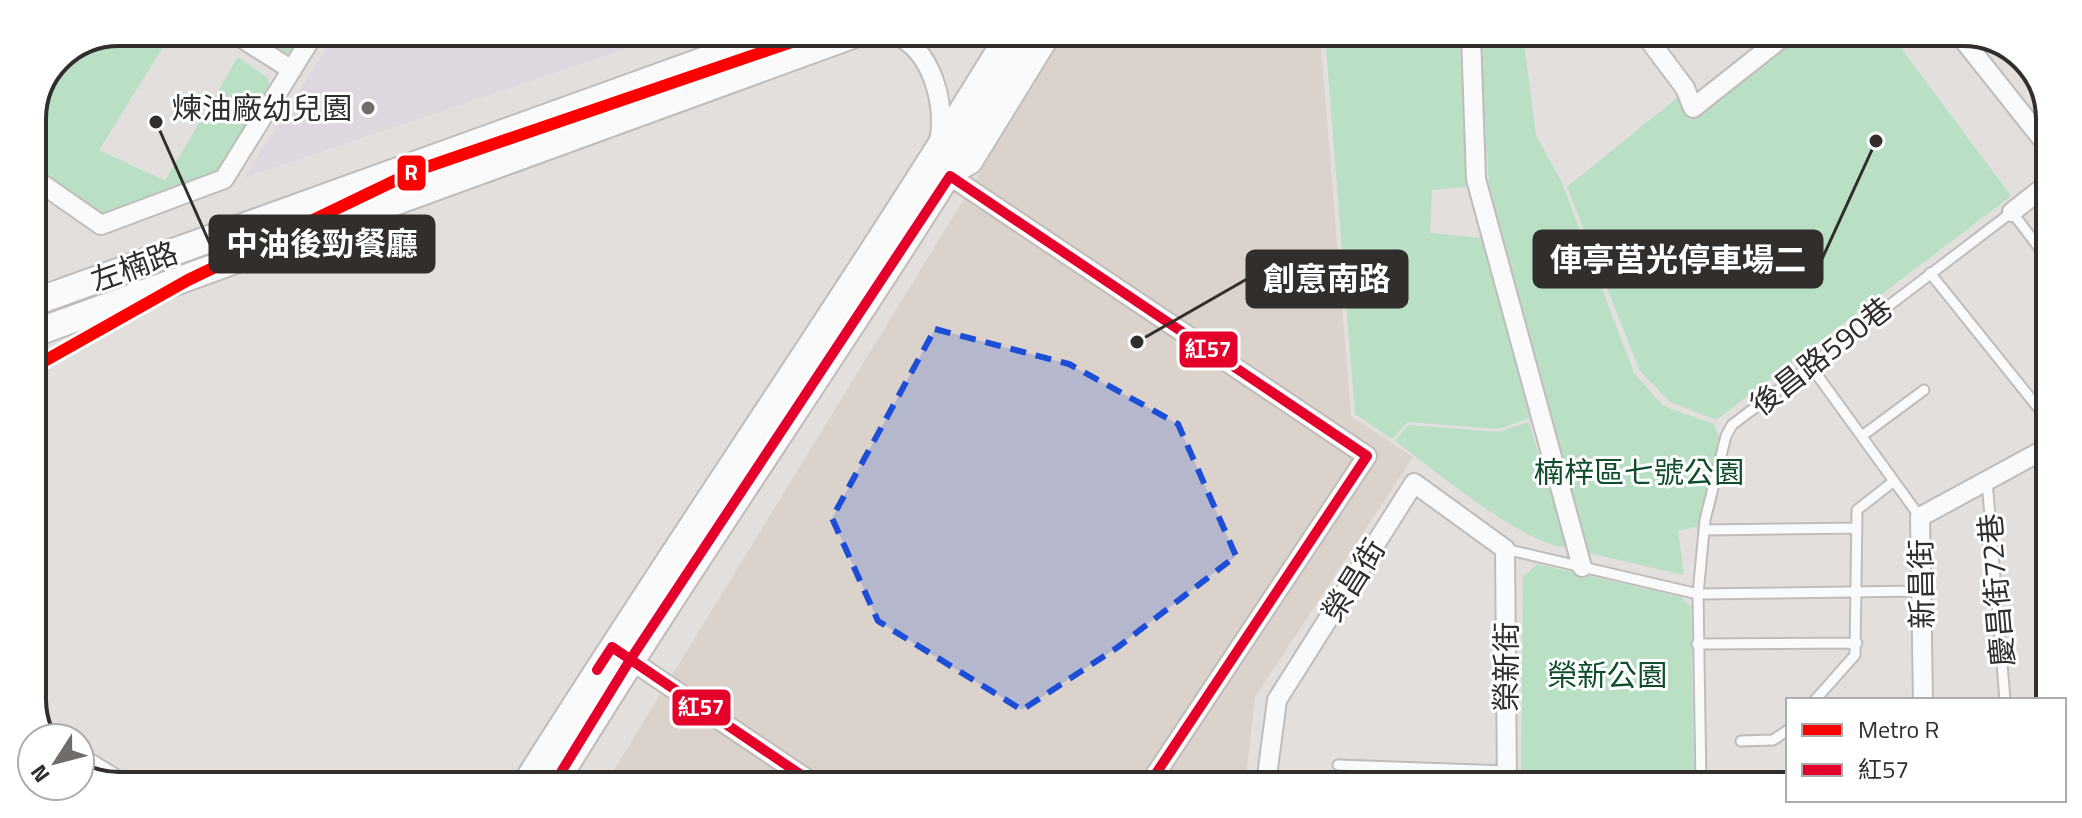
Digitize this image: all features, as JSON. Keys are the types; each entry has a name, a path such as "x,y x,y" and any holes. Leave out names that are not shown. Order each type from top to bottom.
{"street":[{"path":"254,46 292,70"},
{"path":"46,187 101,225 224,179 307,46"},
{"name":"左楠路","path":"46,298 745,46"},
{"name":"左楠路","path":"46,329 822,46"},
{"path":"907,46 925,62 936,86 944,164"},
{"path":"944,164 1004,46"},
{"path":"534,772 621,654 944,164 1026,46"},
{"path":"944,164 972,164 1045,46"},
{"path":"1471,46 1476,179 1582,567"},
{"path":"1654,46 1685,88 1693,108 1771,46"},
{"path":"1968,46 2036,131"},
{"path":"944,164 1367,456 1157,772"},
{"name":"後昌路590巷","path":"2012,212 2036,193"},
{"name":"新昌街","path":"1923,698 1920,517 2036,454"},
{"name":"榮昌街","path":"1268,772 1277,700 1414,483 1505,549"},
{"name":"榮新街","path":"1505,549 1507,772"},
{"path":"560,772 621,654"},
{"path":"621,654 797,772"}],"lane":[{"path":"2012,212 2036,244"},
{"name":"後昌路590巷","path":"1701,772 1698,594 1704,530 1726,436 1732,425 2012,212"},
{"path":"1930,273 2036,405"},
{"path":"1810,365 1920,517"},
{"path":"1862,436 1924,390"},
{"name":"慶昌街72巷","path":"1987,480 2005,698"},
{"path":"1817,698 1853,659 1857,643 1857,510 1894,481"},
{"path":"1704,530 1857,528"},
{"path":"1505,549 1698,594 1921,591"},
{"path":"1697,644 1857,643"},
{"path":"1741,741 1773,740 1786,731"},
{"path":"1338,765 1429,772"}],"highlighted area":[{"path":"935,329 1069,364 1178,424 1236,556 1118,647 1022,710 878,621 832,518"}],"shaded area":[{"name":"煉油廠幼兒園","path":"328,46 633,46 244,178"},
{"path":"1058,46 1321,46 1351,416 1413,457 1255,697 1246,772 613,772"}],"green space":[{"path":"162,46 99,150 165,181 238,57 269,79 268,93 219,172 103,216 46,181 47,104 58,78 67,67 78,58 104,47"},
{"path":"273,46 300,46 298,50 285,54"},
{"path":"1326,46 1460,46 1469,187 1432,190 1430,233 1482,238 1530,418 1498,429 1408,422 1392,439 1355,414"},
{"name":"楠梓區七號公園","path":"1480,46 1524,46 1536,135 1562,183 1634,373 1663,406 1714,424 1720,441 1700,526 1678,531 1684,575 1589,553 1489,185"},
{"path":"1783,46 1899,46 2011,196 1716,420 1670,402 1640,371 1567,187 1678,97 1690,120"},
{"path":"1529,422 1567,547 1527,534 1503,520 1395,441 1408,425 1499,432"},
{"name":"榮新公園","path":"1537,564 1681,597 1691,607 1694,772 1521,772 1523,577"}],"metro line":[{"name":"R","path":"46,360 188,280 415,171 780,46"}],"transit line":[{"name":"紅57","path":"950,176 1367,456"},
{"name":"紅57","path":"561,772 630,660 950,176"},
{"name":"紅57","path":"1157,772 1367,456"},
{"name":"紅57","path":"597,670 612,647 797,772"}],"place":[{"name":"煉油廠幼兒園","path":"368,108"},
{"name":"中油後勁餐廳","path":"156,122"},
{"name":"俥亭莒光停車場二","path":"1876,141"},
{"name":"創意南路","path":"1137,342"}]}
